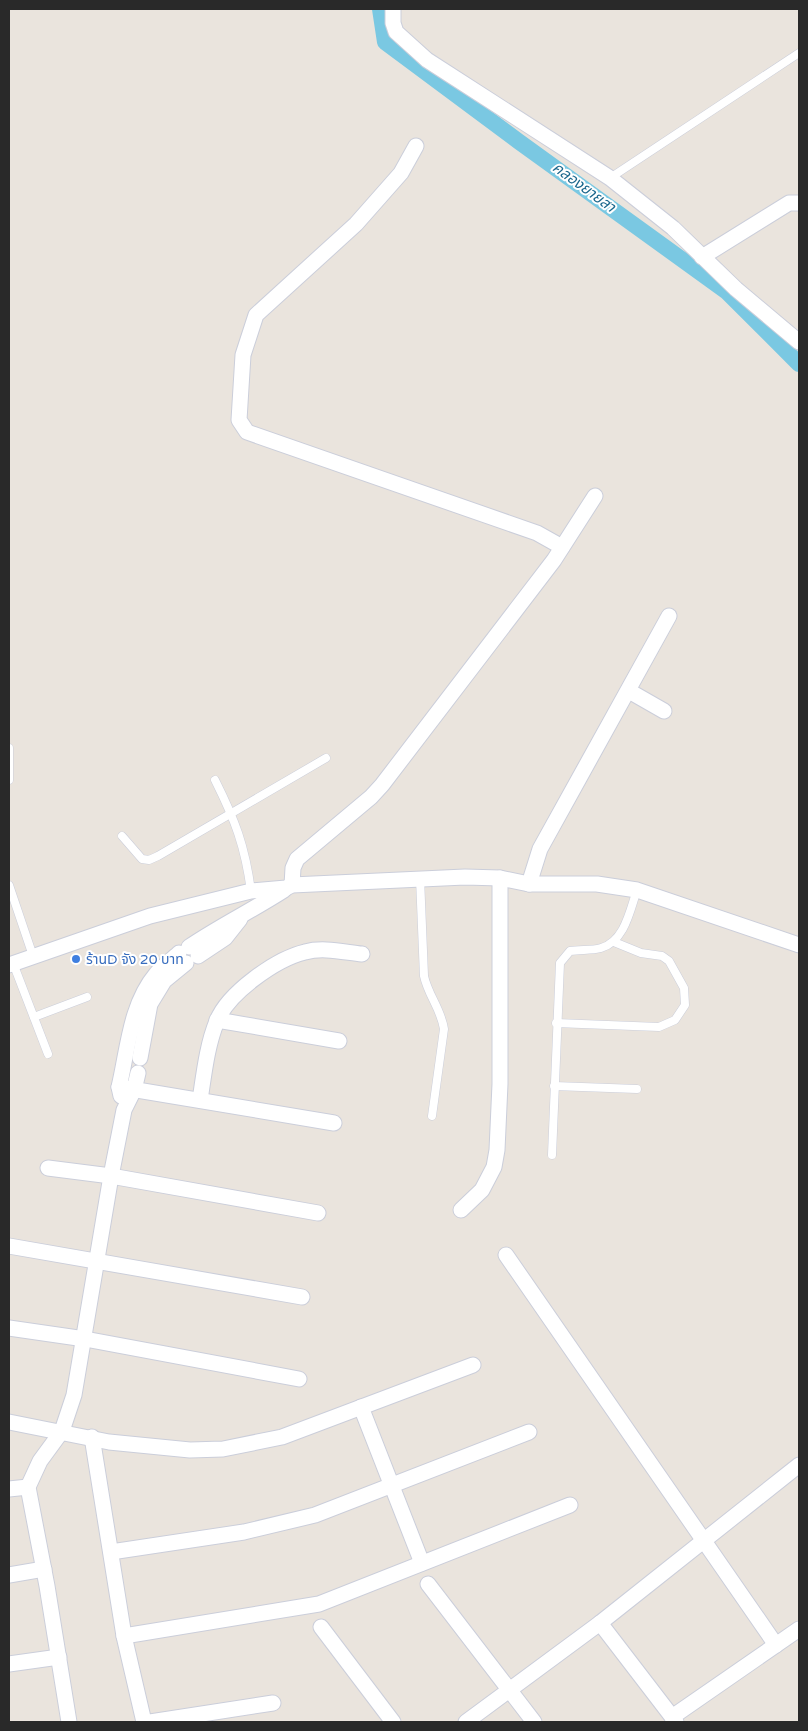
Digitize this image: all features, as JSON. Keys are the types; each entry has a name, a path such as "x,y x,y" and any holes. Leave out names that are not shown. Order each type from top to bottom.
{"street":[{"path":"393,9 393,23 396,32 427,60 610,178 673,228 702,257 797,338"},
{"path":"416,146 401,173 356,224 256,315 243,355 239,420 247,432 537,533 562,547"},
{"path":"702,257 789,203 799,202"},
{"path":"69,1722 44,1569 28,1487 40,1461 62,1431 74,1395 124,1110 130,1031 144,1003 188,955 216,928 241,917 289,886 297,859 371,797 382,785 554,560 595,496"},
{"path":"529,884 540,849 669,616"},
{"path":"629,691 664,712"},
{"path":"11,964 150,916 252,891 289,886 420,878 500,878 529,884 597,884 637,890 799,945"},
{"path":"460,1210 482,1190 494,1167 500,1084 500,878"},
{"path":"200,1100 217,1020 235,995 258,977 304,952 320,950 362,954"},
{"path":"126,1088 139,1065 144,1003"},
{"path":"217,1020 339,1041"},
{"path":"126,1088 334,1123"},
{"path":"48,1168 111,1176 318,1213"},
{"path":"9,1246 302,1297"},
{"path":"506,1255 776,1645"},
{"path":"9,1328 85,1339 299,1379"},
{"path":"9,1422 154,1448 223,1449 282,1437 473,1365"},
{"path":"361,1407 422,1563"},
{"path":"110,1552 284,1524 315,1515 529,1432"},
{"path":"92,1437 124,1636 144,1722"},
{"path":"466,1722 509,1688 600,1623 799,1465"},
{"path":"9,1489 28,1487"},
{"path":"124,1636 319,1604 570,1505"},
{"path":"9,1575 44,1569"},
{"path":"428,1584 534,1722"},
{"path":"600,1623 674,1720 799,1629"},
{"path":"321,1627 393,1722"},
{"path":"9,1664 59,1657"},
{"path":"150,1722 273,1703"}],"lane":[{"path":"610,178 799,53"},
{"path":"9,748 9,780"},
{"path":"122,836 137,855 142,859 149,860 232,814 326,758"},
{"path":"215,780 242,839 252,891"},
{"path":"420,878 424,976 427,988 442,1017 444,1029 432,1116"},
{"path":"9,885 34,956"},
{"path":"552,1155 560,963 565,954 570,951 602,948 614,942 627,919 637,890"},
{"path":"556,1023 659,1027 675,1020 685,1005 684,988 669,961 662,956 641,953 614,942"},
{"path":"11,964 48,1054"},
{"path":"34,1017 87,997"},
{"path":"554,1086 637,1090"}],"waterway":[{"name":"คลองยายสา","path":"380,9 385,42 727,292 799,364"}],"place":[{"name":"ร้านD จัง 20 บาท","path":"76,959"}]}
